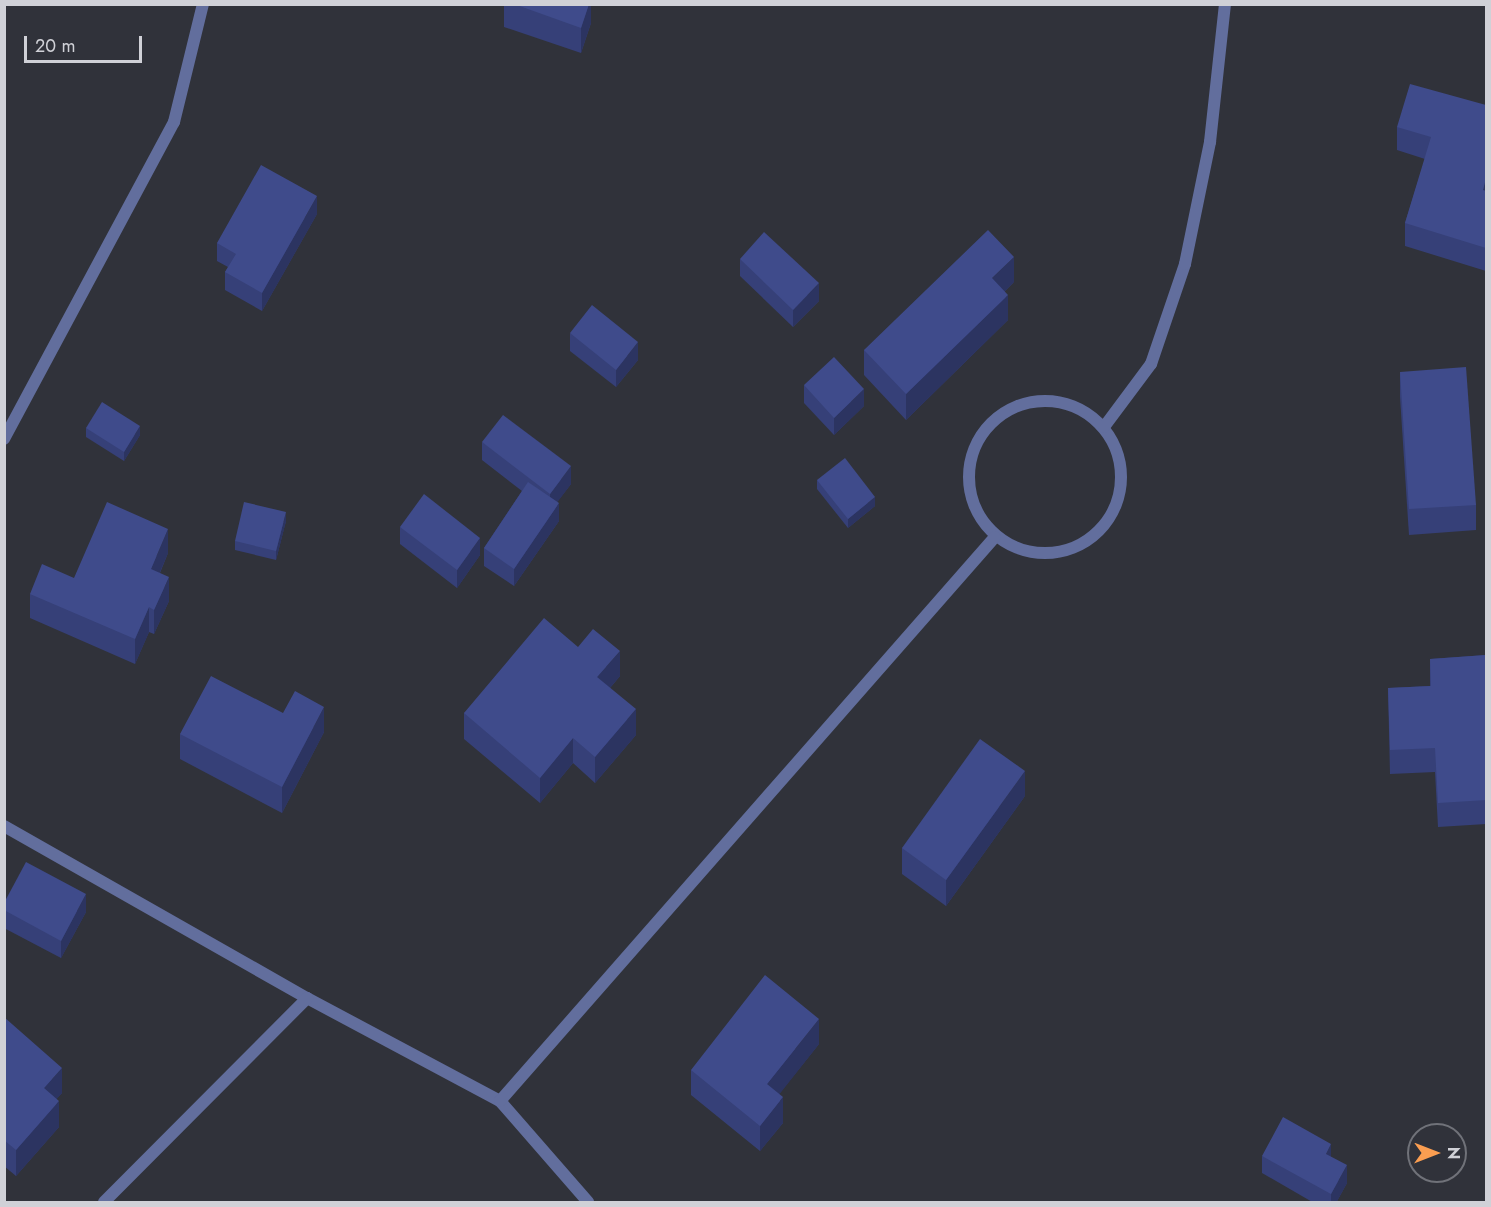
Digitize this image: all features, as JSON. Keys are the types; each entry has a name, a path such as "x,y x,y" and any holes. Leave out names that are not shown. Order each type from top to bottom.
{"lane":[{"path":"4,439 174,122 203,4"},
{"path":"1104,427 1151,364 1185,264 1210,142 1225,4"},
{"path":"1027,401 1069,403 1104,427 1122,469 1113,514 1081,546 1036,555 995,537 971,501 970,490 969,458 990,422 1027,401"},
{"path":"500,1101 995,537"},
{"path":"4,826 307,998 500,1101 588,1203"},
{"path":"104,1203 307,998"}],"building":[{"path":"514,4 589,4 581,28"},
{"path":"1410,84 1486,105 1486,178 1483,190 1486,191 1486,248 1405,223 1431,137 1397,127"},
{"path":"261,165 317,196 262,293 225,272 236,254 217,243"},
{"path":"988,230 1014,257 992,278 1008,295 906,394 864,350"},
{"path":"764,232 819,283 793,310 740,259"},
{"path":"592,305 638,342 616,370 570,333"},
{"path":"834,357 864,389 834,418 804,385"},
{"path":"1466,367 1476,505 1409,509 1400,372"},
{"path":"102,402 140,426 124,452 86,428"},
{"path":"503,415 571,466 550,494 482,442"},
{"path":"845,458 875,497 848,519 817,480"},
{"path":"528,482 559,503 514,569 484,548"},
{"path":"424,494 480,538 457,570 400,527"},
{"path":"107,502 168,529 151,569 169,577 154,610 149,607 135,639 30,594 42,564 74,578"},
{"path":"244,502 286,512 276,551 235,541"},
{"path":"544,618 578,647 593,629 620,651 597,677 636,709 595,757 573,738 540,778 464,713"},
{"path":"1486,655 1486,800 1438,803 1435,748 1390,750 1388,688 1431,686 1430,659"},
{"path":"211,676 283,713 295,691 324,707 282,787 180,734"},
{"path":"980,739 1025,771 946,880 902,848"},
{"path":"26,862 86,894 61,941 4,910 4,903"},
{"path":"765,975 819,1019 767,1084 783,1097 760,1126 691,1070"},
{"path":"4,1017 62,1068 44,1088 59,1101 16,1150 4,1140"},
{"path":"1283,1117 1331,1144 1326,1154 1347,1165 1331,1194 1262,1156"}]}
